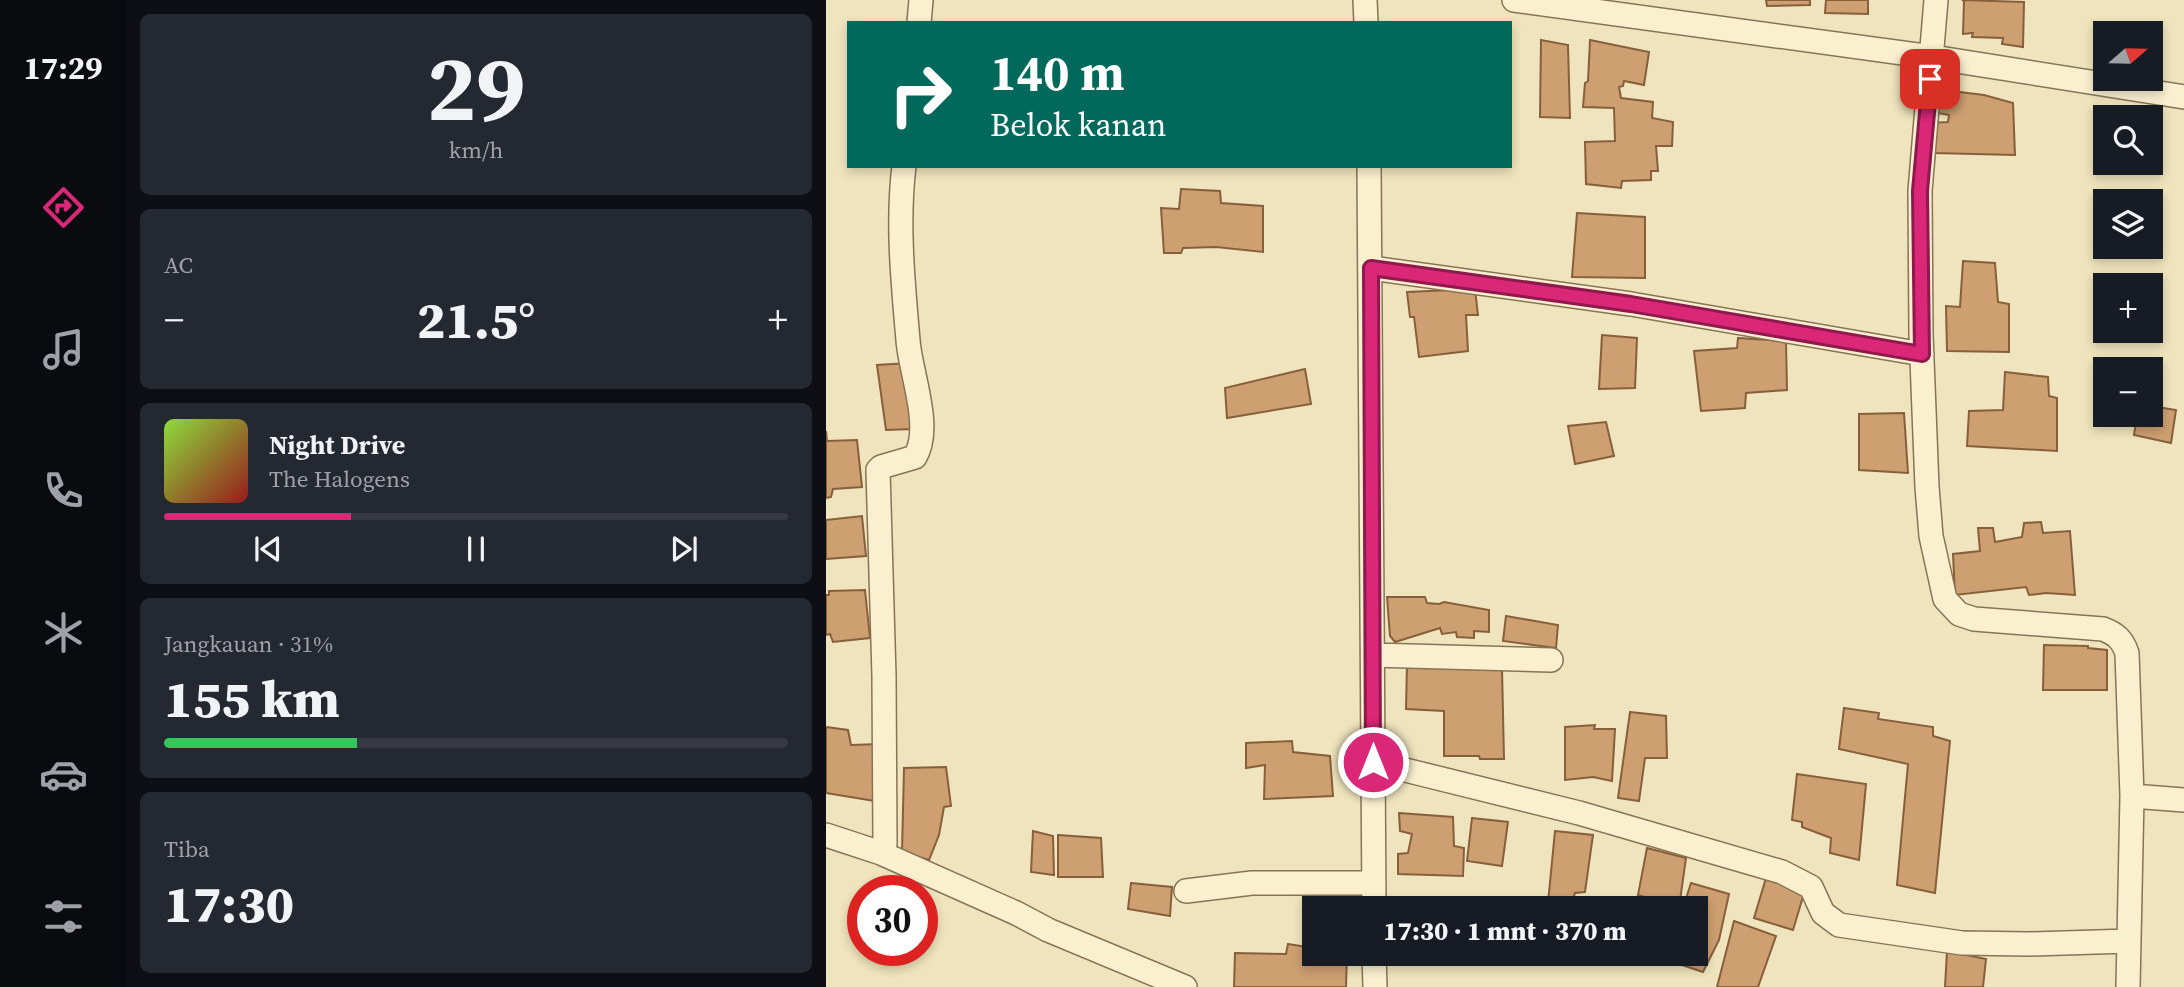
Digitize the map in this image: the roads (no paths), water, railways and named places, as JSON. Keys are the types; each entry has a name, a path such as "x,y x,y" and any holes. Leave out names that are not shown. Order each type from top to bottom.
{"street":[{"path":"919,21 921,0"},
{"path":"1365,0 1366,21"},
{"path":"1514,0 1932,57 2184,97"},
{"path":"1936,0 1920,191 1922,354 1931,536 1945,599 1959,614 1974,619 2103,629 2114,633 2123,642 2127,653 2132,796 2128,987"},
{"path":"881,853 885,845 885,782 878,470 915,457 920,448 921,413 909,349 905,308 902,237 904,168"},
{"path":"1368,168 1371,268 1374,896"},
{"path":"1371,268 1631,304 1922,354"},
{"path":"1373,655 1551,660"},
{"path":"1373,762 1579,813 1782,872 1811,887 1823,913 1839,925 1962,943 2129,941"},
{"path":"2132,796 2184,800"},
{"path":"826,835 881,853 1048,930 1185,987"},
{"path":"1186,891 1252,883 1374,883"},
{"path":"1374,966 1375,987"}]}
